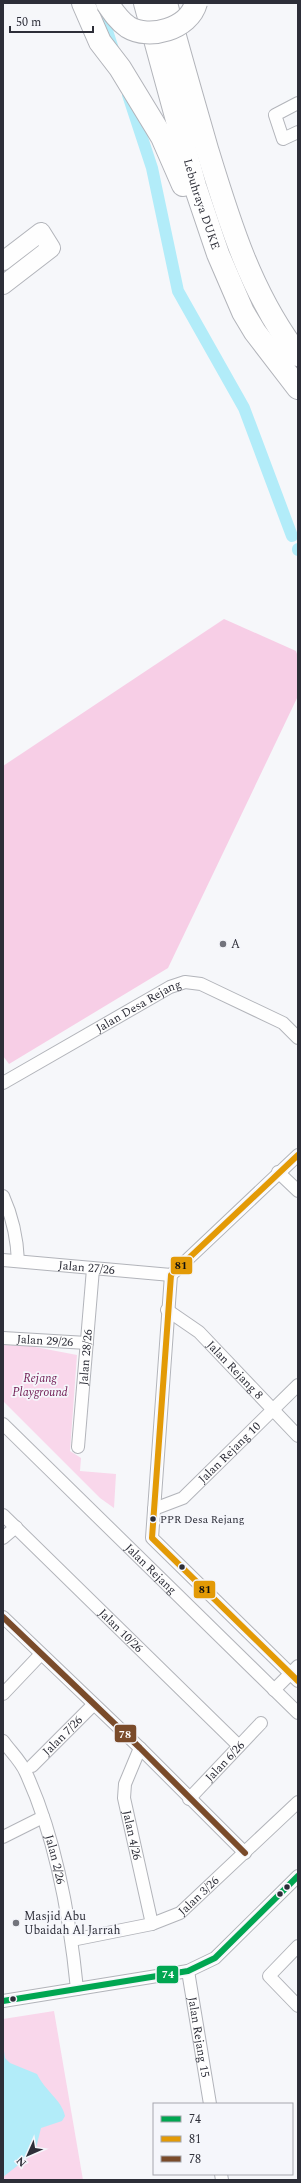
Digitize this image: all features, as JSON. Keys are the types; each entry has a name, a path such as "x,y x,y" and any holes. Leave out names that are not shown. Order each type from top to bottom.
{"highway":[{"path":"82,3 100,42 120,68 162,137 179,175 210,256 243,312"},
{"path":"94,3 107,39 120,68"},
{"path":"107,3 114,14 128,27 146,33 165,31 182,22 195,9 196,3"},
{"path":"132,3 136,18 169,90"},
{"name":"Lebuhraya DUKE","path":"144,3 203,211 243,312 255,332 298,388"},
{"name":"Lebuhraya DUKE","path":"166,3 219,189 245,262 260,298 279,330 298,355"}],"street":[{"path":"298,103 275,115 283,139 298,132"},
{"path":"3,261 41,232 51,248 3,285"},
{"name":"Jalan Desa Rejang","path":"3,1083 170,987 185,982 201,984 243,1003 283,1023 298,1038"},
{"path":"274,1690 295,1673 152,1538 167,1310 171,1274 278,1172 298,1155"},
{"path":"278,1172 298,1191"},
{"path":"3,1196 13,1218 17,1238 18,1261"},
{"name":"Jalan 27/26","path":"3,1260 93,1269 171,1274"},
{"name":"Jalan 28/26","path":"78,1447 93,1269"},
{"name":"Jalan Rejang 8","path":"167,1310 199,1332 298,1436"},
{"name":"Jalan 29/26","path":"3,1338 87,1344"},
{"name":"Jalan Rejang 10","path":"154,1509 183,1498 273,1411 298,1384"},
{"name":"Jalan Rejang","path":"3,1424 298,1713"},
{"name":"Jalan 10/26","path":"3,1515 240,1746"},
{"path":"3,1538 16,1527"},
{"path":"3,1617 93,1705 140,1748 246,1853"},
{"path":"3,1694 41,1654"},
{"name":"Jalan 7/26","path":"32,1766 93,1705"},
{"name":"Jalan 6/26","path":"189,1798 261,1723"},
{"name":"Jalan 2/26","path":"5,1747 26,1771 43,1817 72,1940 77,1989"},
{"name":"Jalan 4/26","path":"140,1748 125,1784 124,1798 152,1924"},
{"name":"Jalan 3/26","path":"72,1940 152,1924 180,1913 246,1853 298,1802"},
{"path":"3,1838 43,1817"},
{"path":"3,2001 188,1971 215,1958 298,1876"},
{"path":"298,1946 268,1976 298,2006"},
{"name":"Jalan Rejang 15","path":"188,1971 210,2103"}],"green space":[{"name":"Rejang Playground","path":"3,1345 30,1346 77,1355 70,1451 81,1458 80,1471 116,1474 114,1508 100,1498 3,1401"},
{"path":"54,2011 83,2180 3,2180 3,2019"}],"shaded area":[{"path":"224,619 296,651 298,657 298,696 168,968 9,1064 3,1056 3,766"}],"water":[{"path":"3,2044 5,2058 10,2063 37,2074 40,2080 57,2100 65,2116 62,2121 41,2128 35,2152 3,2177"}],"waterway":[{"path":"98,3 113,49"},
{"path":"128,95 152,168 178,291 244,408 292,536"}],"transit line":[{"name":"81","path":"298,1155 171,1275 152,1538 298,1681"},
{"name":"78","path":"3,1617 140,1748 245,1853"},
{"name":"74","path":"3,2001 188,1971 215,1958 298,1876"}],"place":[{"name":"A","path":"223,944"},
{"name":"PPR Desa Rejang","path":"153,1519"},
{"name":"Masjid Abu Ubaidah Al Jarrah","path":"16,1923"}]}
